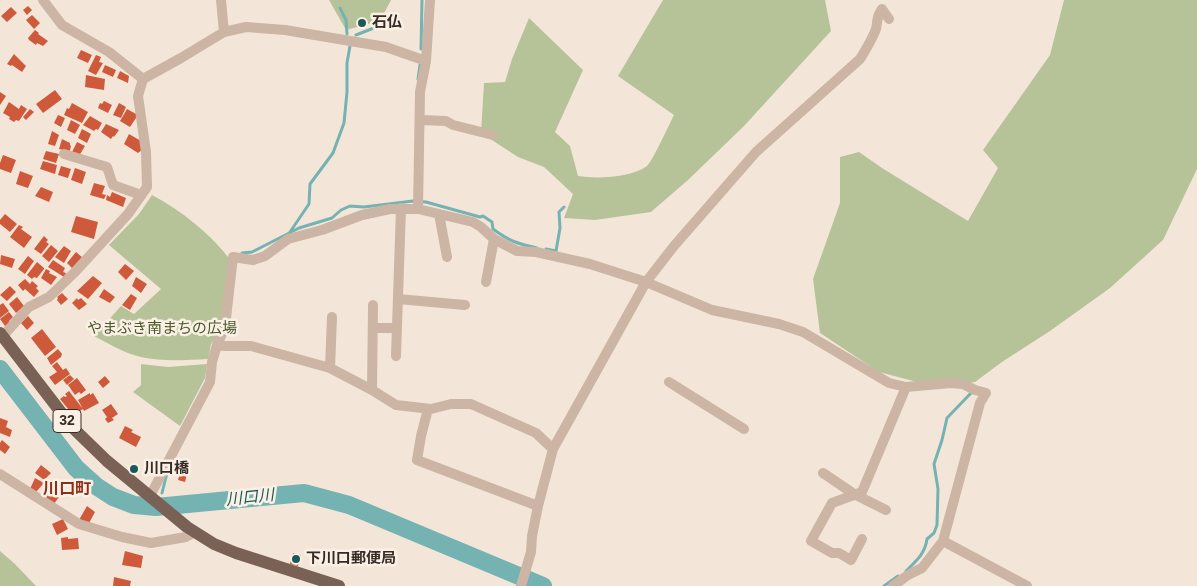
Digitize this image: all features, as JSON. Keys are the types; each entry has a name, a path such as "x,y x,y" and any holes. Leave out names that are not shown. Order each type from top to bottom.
{"main road":[{"name":"32","path":"1,335 73,428 107,461 191,530 214,544 236,554 339,586"}],"street":[{"path":"43,0 62,25 109,52 142,79"},
{"path":"221,0 224,32"},
{"path":"418,208 420,92 426,61 430,0"},
{"path":"521,586 531,552 538,506 553,449 646,282 674,246 756,152 860,59 870,43 877,26 877,15 882,9 889,19"},
{"path":"1,335 29,306 49,297 74,273 128,214 147,186 146,152 138,96 142,79 224,32 246,27 285,30 386,46 426,61"},
{"path":"421,120 446,121 453,125 493,135"},
{"path":"64,154 107,167 113,185 141,195"},
{"path":"396,356 401,208"},
{"path":"150,496 210,382 212,362 217,345 226,327 233,257 253,260 265,256 288,239 322,230 362,215 401,208 418,208 473,222 494,239 517,251 536,252 590,264 646,282 712,310 779,324 803,332 889,382 906,387 951,383 963,384 986,393 980,402 943,541 922,568 893,586"},
{"path":"439,214 447,257"},
{"path":"486,282 494,239"},
{"path":"398,299 465,305"},
{"path":"372,390 373,305"},
{"path":"330,368 332,317"},
{"path":"373,328 397,328"},
{"path":"217,345 251,346 330,368 396,405 428,409 451,404 471,404 536,433 553,449"},
{"path":"669,382 744,429"},
{"path":"862,539 851,560 839,553 832,553 811,540 832,503 862,492 906,387"},
{"path":"428,409 417,460 538,506"},
{"path":"823,473 854,494 886,510"},
{"path":"0,474 79,524 122,537 151,543 186,537 191,530"},
{"path":"943,541 1027,586"}],"green space":[{"path":"329,0 391,0 380,21 346,30"},
{"path":"663,0 825,0 831,31 744,126 688,180 651,212 595,220 564,218 573,194 544,167 518,157 481,133 484,83 505,82 512,59 529,18 583,70 555,132 570,146 578,176 613,177 640,170 649,163 674,115 618,76"},
{"path":"1064,0 1197,0 1197,169 1163,240 1110,288 975,382 936,387 879,372 820,333 813,279 840,203 840,157 859,152 968,221 998,168 983,150 1050,55"},
{"name":"やまぶき南まちの広場","path":"152,195 174,208 195,224 231,261 224,328 211,344 208,359 149,359 123,351 94,336 121,306 134,314 161,289 109,245 139,214"},
{"path":"141,364 168,367 207,364 205,378 180,426 133,392 141,385"},
{"path":"0,551 15,564 36,586 0,586"}],"building":[{"path":"28,6 32,10 27,15 23,10"},
{"path":"11,7 17,13 7,22 1,16"},
{"path":"32,15 40,23 34,29 26,20"},
{"path":"35,30 48,41 43,46 37,43 36,45 28,38"},
{"path":"81,50 92,55 88,63 77,58"},
{"path":"14,54 26,66 22,72 7,64"},
{"path":"96,55 101,57 99,62 103,63 96,75 88,71"},
{"path":"105,65 116,70 113,77 102,72"},
{"path":"120,71 129,76 128,83 117,78"},
{"path":"86,75 105,79 104,90 85,87"},
{"path":"55,90 62,99 43,113 36,104"},
{"path":"0,92 6,96 0,105"},
{"path":"104,101 112,105 108,113 98,108 100,103 102,104"},
{"path":"9,102 19,109 21,105 27,109 19,121 16,120 14,122 3,113"},
{"path":"72,103 88,112 82,123 64,115"},
{"path":"119,103 126,107 121,118 113,115"},
{"path":"30,109 34,112 26,120 23,117"},
{"path":"127,109 138,115 130,127 120,121"},
{"path":"58,115 65,118 61,127 54,123"},
{"path":"90,116 102,123 98,130 94,131 83,125"},
{"path":"71,120 80,125 75,134 67,130"},
{"path":"106,124 119,130 111,139 101,132"},
{"path":"82,129 91,134 87,143 78,138"},
{"path":"52,131 59,135 55,146 48,144"},
{"path":"129,134 141,141 142,150 138,153 124,144"},
{"path":"62,139 70,143 69,154 67,151 59,149"},
{"path":"77,142 85,146 79,156 72,152"},
{"path":"46,151 59,154 56,163 43,159"},
{"path":"3,155 16,160 11,173 0,169"},
{"path":"43,161 57,165 55,174 40,169"},
{"path":"61,166 71,169 68,178 58,175"},
{"path":"75,168 86,172 82,184 71,180"},
{"path":"20,171 33,176 28,188 16,184"},
{"path":"94,183 105,186 102,194 106,195 104,199 90,195"},
{"path":"41,187 53,192 49,202 35,196"},
{"path":"112,192 126,198 123,207 106,200 107,195 110,197"},
{"path":"5,214 17,224 10,232 0,224 0,220"},
{"path":"76,216 98,222 94,239 71,232"},
{"path":"19,225 23,227 21,229 32,237 24,248 10,237"},
{"path":"44,236 49,244 41,254 34,249"},
{"path":"51,245 58,251 49,262 42,256"},
{"path":"64,246 71,251 64,263 55,257"},
{"path":"76,252 83,258 74,270 67,263"},
{"path":"1,255 15,259 12,268 0,264"},
{"path":"28,256 34,261 25,274 18,269"},
{"path":"53,260 65,268 63,272 66,273 64,277 48,267"},
{"path":"37,262 44,269 37,278 34,277 32,279 27,275"},
{"path":"125,264 134,271 126,280 118,272"},
{"path":"46,269 57,277 51,285 41,278"},
{"path":"93,276 102,283 88,299 77,291"},
{"path":"136,277 147,284 141,293 132,286"},
{"path":"25,279 30,284 32,281 38,286 36,288 39,291 34,297 25,289 23,291 18,285"},
{"path":"10,286 16,292 7,301 0,295"},
{"path":"104,289 115,297 110,303 99,297"},
{"path":"62,293 68,299 61,305 57,297"},
{"path":"131,294 137,298 130,310 122,305"},
{"path":"17,297 24,306 16,313 9,304"},
{"path":"77,298 78,300 81,298 87,304 79,310 72,303"},
{"path":"3,303 9,311 0,318 0,305"},
{"path":"9,312 13,317 9,321 10,323 5,326 0,319"},
{"path":"28,316 34,323 27,330 21,323"},
{"path":"42,329 56,347 45,356 31,338"},
{"path":"58,349 62,354 61,357 51,365 47,358"},
{"path":"57,362 63,370 66,368 70,374 55,385 49,377 57,372 52,366"},
{"path":"70,375 74,379 67,385 63,380"},
{"path":"105,376 110,382 103,388 98,382"},
{"path":"77,378 86,390 81,394 79,392 75,395 68,385"},
{"path":"69,391 83,409 73,415 60,399 67,396 65,394"},
{"path":"90,393 90,395 93,393 99,403 84,411 78,400"},
{"path":"111,404 118,414 112,418 114,420 108,423 105,419 107,417 102,410"},
{"path":"0,418 8,421 6,427 12,430 10,437 0,433"},
{"path":"125,426 133,430 131,432 141,437 136,447 119,438"},
{"path":"2,440 10,447 5,454 0,450"},
{"path":"41,465 51,473 44,480 35,473"},
{"path":"180,472 187,474 185,482 178,480"},
{"path":"35,478 44,483 36,492 30,489"},
{"path":"50,489 61,494 54,504 45,497"},
{"path":"87,506 95,512 88,525 79,520"},
{"path":"63,519 68,529 57,535 52,524"},
{"path":"68,537 68,539 78,538 79,549 62,550 61,538"},
{"path":"125,551 143,556 141,568 122,565"},
{"name":"下川口郵便局","path":"293,553 301,555 298,566 290,564"},
{"path":"114,577 131,581 130,586 113,586"}],"waterway":[{"path":"421,49 422,0"},
{"path":"340,8 346,20 347,34"},
{"path":"356,35 379,26"},
{"path":"290,232 309,204 310,184 333,153 344,123 347,63 350,46"},
{"path":"418,79 420,65"},
{"path":"242,253 252,252 299,228 332,218 341,210 350,206 364,207 413,201 426,202 480,217 483,216 492,222 493,229 509,239 537,248"},
{"path":"546,249 556,251 560,228 559,212 564,207"},
{"name":"川口川","path":"0,369 76,468 96,486 113,497 134,505 156,507 304,493 349,505 543,586"},
{"path":"906,571 922,553 927,539 934,533 937,525 938,489 934,464 947,418 971,393"},
{"path":"162,493 167,473"},
{"path":"884,586 898,576"}],"place":[{"name":"石仏","path":"362,23"},
{"name":"川口橋","path":"134,469"},
{"name":"下川口郵便局","path":"296,559"}],"district":[{"name":"川口町","path":"67,490"}]}
